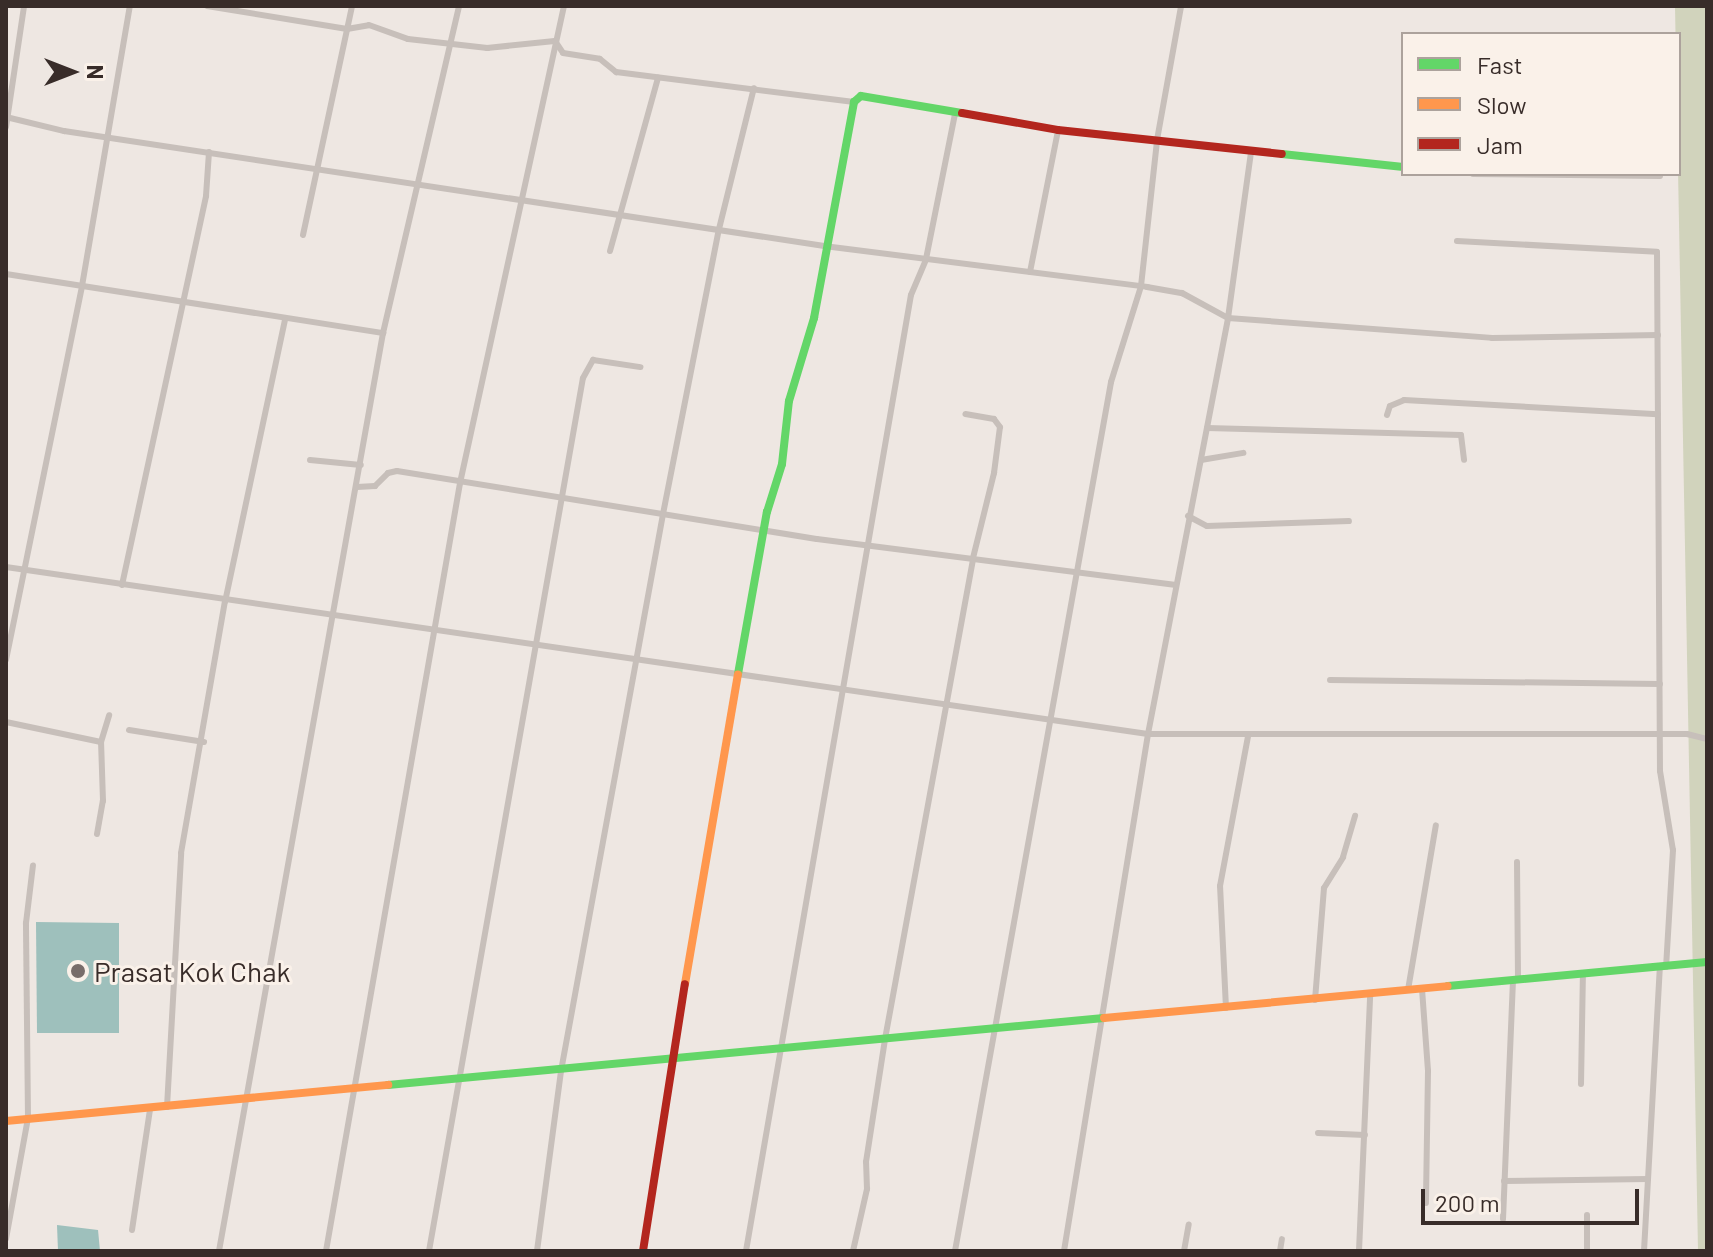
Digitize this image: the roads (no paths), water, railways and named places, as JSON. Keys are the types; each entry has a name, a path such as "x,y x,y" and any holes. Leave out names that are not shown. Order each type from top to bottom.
{"street":[{"path":"6,127 24,6"},
{"path":"6,660 82,286 130,6"},
{"path":"207,6 347,29 369,25 408,39 451,41 487,48 555,41"},
{"path":"303,235 352,6"},
{"path":"219,1251 383,333 421,182 459,6"},
{"path":"326,1251 351,1091 460,483 520,196 564,6"},
{"path":"955,1251 1111,382 1141,286 1157,140 1181,6"},
{"path":"555,41 571,57 600,59 616,72 854,102"},
{"path":"610,251 618,212 658,78"},
{"path":"537,1251 561,1071 640,659 663,514 719,229 754,88"},
{"path":"643,1251 704,863 742,675 789,401 814,318 824,246 854,102 861,96 1058,130 1401,167"},
{"path":"746,1251 911,295 926,259 955,114"},
{"path":"7,118 108,137 520,196 824,246 1141,286 1182,293 1228,318 1492,338 1658,335"},
{"path":"1030,272 1058,130"},
{"path":"122,585 206,196 209,152"},
{"path":"1064,1251 1148,734 1228,318 1251,153"},
{"path":"1457,241 1657,252 1659,738 1672,831 1644,1251"},
{"path":"6,274 383,333"},
{"path":"167,1107 181,853 204,742 225,602 285,320"},
{"path":"429,1251 456,1079 586,368 593,360 640,367"},
{"path":"1387,415 1390,406 1404,400 1658,414"},
{"path":"853,1251 867,1189 866,1162 885,1039 1000,427 994,419 965,414"},
{"path":"1207,428 1461,435 1464,460"},
{"path":"1201,460 1243,453"},
{"path":"310,460 361,465"},
{"path":"357,487 375,486 388,473 397,471 563,501 1176,585"},
{"path":"1188,516 1207,526 1349,521"},
{"path":"6,567 225,602 1148,734 1659,738 1687,734 1707,739"},
{"path":"1330,680 1660,684"},
{"path":"97,834 103,801 101,742 109,715"},
{"path":"6,722 101,742"},
{"path":"129,730 204,742"},
{"path":"1226,1008 1220,886 1248,737"},
{"path":"1315,1000 1324,888 1343,857 1355,816"},
{"path":"1408,990 1436,825"},
{"path":"1503,1219 1516,980 1517,862"},
{"path":"6,1239 28,1113 26,923 33,865"},
{"path":"6,1121 28,1113 150,1109 246,1101 1707,962"},
{"path":"1581,1084 1583,974"},
{"path":"1422,989 1428,1071 1426,1203"},
{"path":"1359,1251 1370,995"},
{"path":"132,1230 150,1109"},
{"path":"1318,1133 1365,1135"},
{"path":"1504,1181 1648,1179"},
{"path":"1587,1215 1587,1251"},
{"path":"1184,1251 1189,1224"},
{"path":"1280,1251 1282,1239"}],"water":[{"path":"36,922 119,923 119,1033 37,1033"},
{"path":"57,1225 98,1230 100,1251 58,1251"}],"place":[{"name":"Prasat Kok Chak","path":"78,971"}]}
